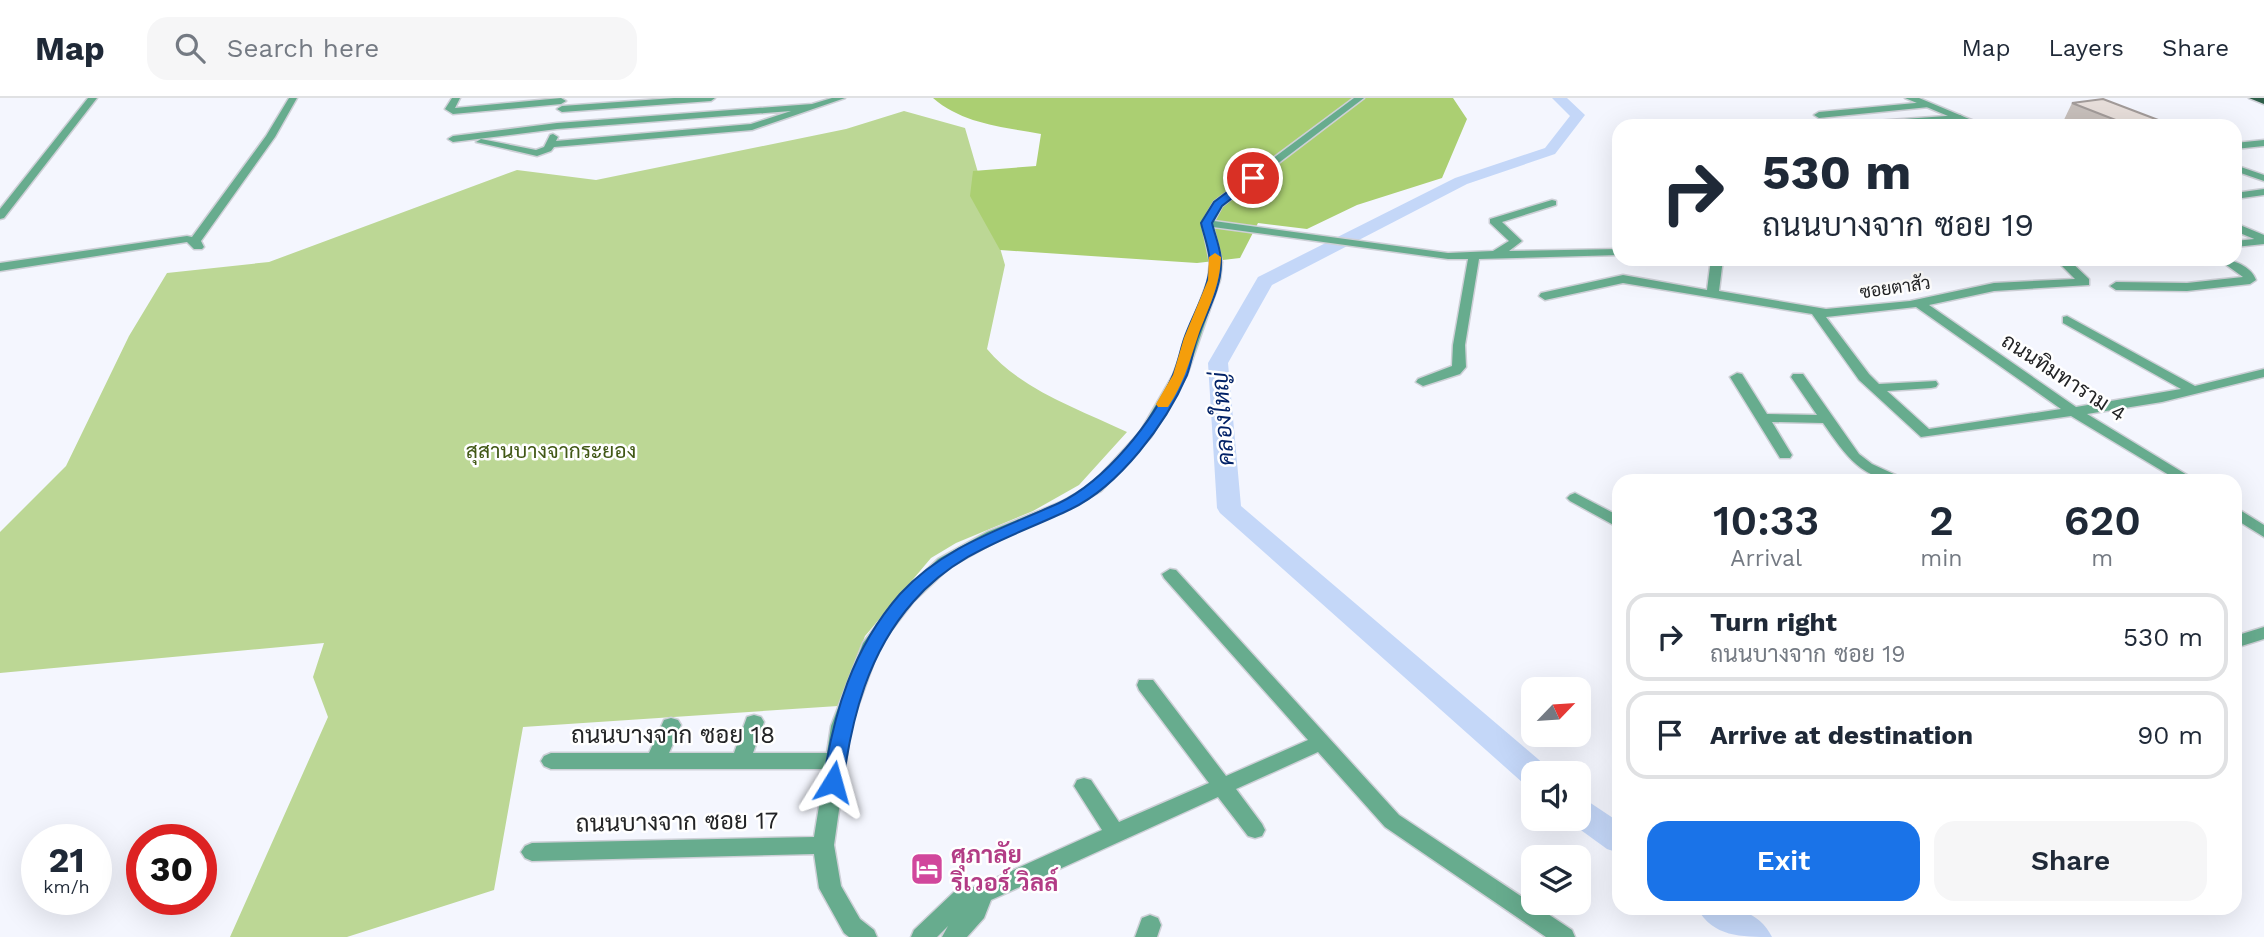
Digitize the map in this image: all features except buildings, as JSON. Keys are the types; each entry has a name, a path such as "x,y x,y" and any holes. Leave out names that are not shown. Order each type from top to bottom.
{"main road":[{"path":"2253,98 2264,101"}],"street":[{"path":"0,216 93,98"},
{"path":"0,267 187,239 196,244 270,137 293,98"},
{"path":"456,98 450,109 453,111 561,103 711,98"},
{"path":"453,139 746,128 841,98"},
{"path":"866,937 852,926 830,888 824,845 841,726 873,643 907,598 944,563 993,536 1066,505 1096,488 1146,434 1180,375 1191,338 1214,280 1216,261 1207,223 1218,204 1360,98"},
{"path":"1819,115 1920,100 1960,118"},
{"path":"561,103 554,134 548,149 537,153 481,142 554,134 812,107"},
{"path":"1946,119 1960,118"},
{"path":"2242,145 2264,143"},
{"path":"2242,171 2264,178"},
{"path":"2242,195 2264,192"},
{"path":"1497,254 1516,240 1494,220 1552,203"},
{"path":"1207,223 1448,256 1612,251"},
{"path":"2242,231 2264,240"},
{"path":"2242,243 2264,240"},
{"path":"1423,382 1455,371 1459,367 1459,345 1474,255"},
{"path":"1713,294 1716,266"},
{"name":"ซอยตาสัว","path":"1545,296 1623,279 1817,313 1918,303 1994,287 2085,282 2068,266"},
{"path":"2116,286 2187,287 2250,281 2250,277 2234,266"},
{"name":"ถนนทิมทาราม 4","path":"1918,303 2071,410 2177,474"},
{"path":"1817,313 1856,368 1926,434 2162,398 2264,373"},
{"path":"2067,320 2193,390"},
{"path":"1737,377 1785,455"},
{"path":"1798,377 1861,463 1885,474"},
{"path":"1875,388 1931,384"},
{"path":"1761,418 1827,419"},
{"path":"1575,499 1612,519"},
{"path":"2242,517 2264,532"},
{"path":"1170,574 1392,821 1564,937"},
{"path":"2242,640 2264,632"},
{"path":"1146,685 1255,830"},
{"path":"741,761 754,722"},
{"path":"656,760 671,725"},
{"path":"922,937 962,900 983,894 1320,743"},
{"name":"ถนนบางจาก ซอย 18","path":"551,761 836,761"},
{"path":"1084,786 1115,833"},
{"name":"ถนนบางจาก ซอย 17","path":"532,852 824,845"},
{"path":"953,937 976,911 983,894"}],"green space":[{"path":"933,98 1453,98 1467,119 1442,178 1357,205 1307,229 1258,223 1240,258 1197,263 1000,250 970,196 973,171 1036,166 1041,134 970,119"},
{"name":"สุสานบางจากระยอง","path":"904,111 965,128 1005,265 987,349 1016,376 1034,387 1127,432 1079,485 1033,511 956,543 931,558 865,636 838,706 523,727 494,890 347,937 230,937 328,717 313,677 324,643 0,673 0,532 66,466 129,336 167,273 269,262 517,170 596,180 846,129"}],"waterway":[{"name":"คลองใหญ่","path":"1521,763 1229,508 1218,363 1265,281 1461,181 1550,151 1578,115 1559,98"},
{"name":"คลองใหญ่","path":"1591,820 1612,835"},
{"name":"คลองใหญ่","path":"1724,915 1754,937"}],"slow traffic":[{"path":"1163,404 1180,375 1191,338 1214,280 1215,257"}],"place":[{"name":"ศุภาลัย ริเวอร์ วิลล์","path":"927,869"}],"route":[{"path":"833,782 841,726 873,643 907,598 944,563 993,536 1066,505 1096,488 1146,434 1180,375 1191,338 1214,280 1216,261 1207,223 1218,204 1253,178"}]}
